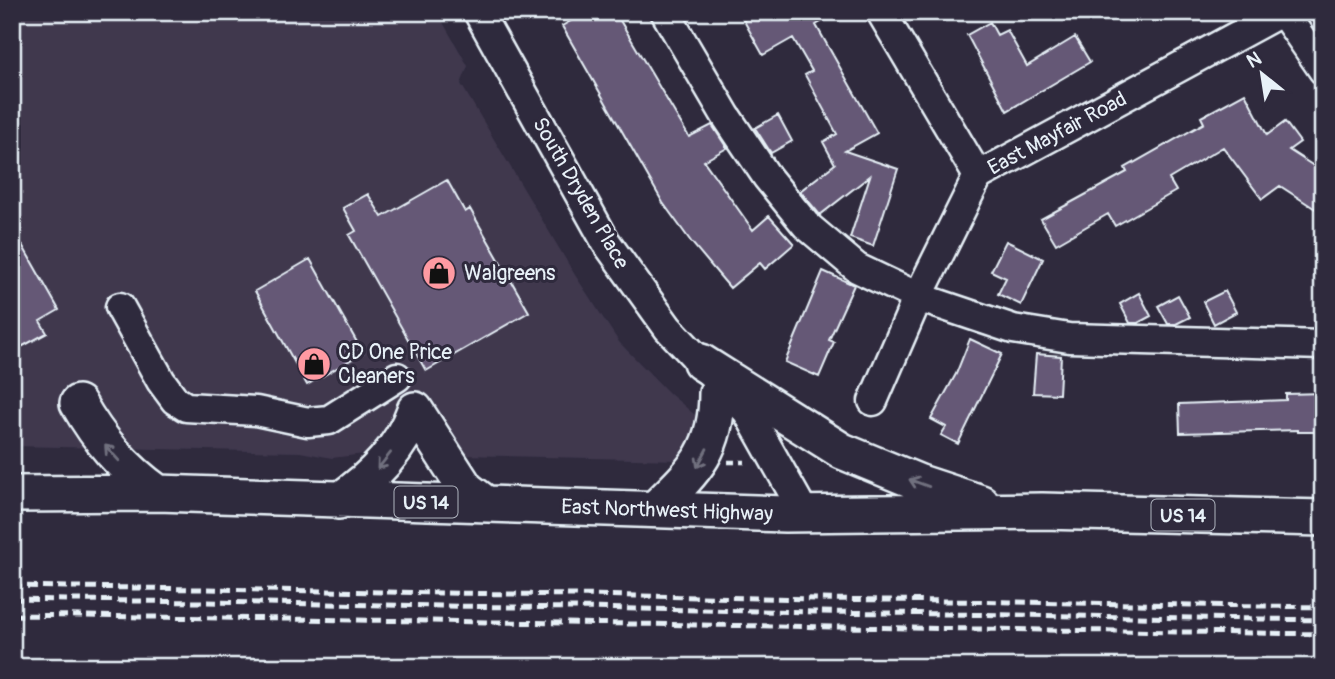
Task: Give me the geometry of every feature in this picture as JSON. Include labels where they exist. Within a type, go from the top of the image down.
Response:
[{"type":"main road","points":[[701,362],[842,451],[920,483],[1007,512]]},
{"type":"main road","points":[[656,508],[698,467],[717,421],[717,393]]},
{"type":"main road","points":[[78,404],[95,434],[112,454],[158,493]]},
{"type":"main road","points":[[339,500],[369,479],[386,461],[409,428],[415,410],[466,489],[486,504]]},
{"type":"main road","name":"East Northwest Highway","points":[[12,494],[158,493],[795,514],[1007,512],[1323,519]]},
{"type":"street","name":"South Dryden Place","points":[[478,12],[606,242],[662,321],[747,411],[795,514]]},
{"type":"street","points":[[665,12],[726,116],[767,177],[806,225],[857,268],[918,297],[1013,329],[1069,338],[1323,345]]},
{"type":"street","points":[[881,12],[978,176]]},
{"type":"street","points":[[1282,12],[1323,70]]},
{"type":"street","name":"East Mayfair Road","points":[[873,401],[918,297],[978,176],[1282,12]]},
{"type":"street","points":[[120,307],[161,381],[175,400],[186,407],[256,411],[308,422],[329,420],[397,377]]},
{"type":"street","name":"South Dryden Place","points":[[701,362],[717,393],[795,514]]},
{"type":"shaded area","points":[[12,12],[437,12],[468,66],[461,84],[575,275],[619,342],[669,393],[701,420],[680,460],[372,453],[332,458],[300,452],[12,446]]},
{"type":"building","points":[[586,12],[591,12],[595,20],[615,12],[689,137],[712,125],[727,148],[704,161],[753,230],[769,216],[794,244],[765,269],[760,263],[730,288],[663,203],[562,26]]},
{"type":"building","points":[[739,12],[838,12],[816,25],[877,133],[845,151],[898,169],[873,246],[850,238],[870,176],[820,215],[800,191],[835,164],[823,142],[837,134],[805,75],[812,71],[793,38],[763,55]]},
{"type":"building","points":[[990,22],[997,35],[1007,30],[1027,66],[1075,37],[1090,62],[1007,111],[967,35]]},
{"type":"building","points":[[1245,93],[1267,135],[1285,122],[1300,142],[1289,150],[1323,172],[1323,214],[1280,186],[1262,199],[1223,147],[1169,179],[1176,191],[1115,226],[1108,214],[1056,244],[1041,219],[1127,172],[1125,168],[1204,123],[1201,117]]},
{"type":"building","points":[[778,115],[792,141],[771,153],[755,128]]},
{"type":"building","name":"Walgreens","points":[[447,180],[465,212],[470,209],[529,312],[426,371],[349,235],[356,231],[343,208],[368,194],[382,217]]},
{"type":"building","points":[[12,227],[59,310],[40,321],[47,333],[12,352]]},
{"type":"building","points":[[1006,241],[1043,259],[1021,305],[998,294],[1006,278],[991,271]]},
{"type":"building","points":[[310,259],[363,353],[307,385],[255,291]]},
{"type":"building","points":[[823,271],[854,285],[829,340],[834,342],[819,377],[785,362]]},
{"type":"building","points":[[1225,291],[1236,312],[1214,324],[1203,302]]},
{"type":"building","points":[[1139,293],[1151,316],[1138,323],[1130,323],[1120,304]]},
{"type":"building","points":[[1178,295],[1190,317],[1176,324],[1168,324],[1158,306]]},
{"type":"building","points":[[970,339],[1002,354],[958,444],[941,435],[946,427],[931,419],[956,374]]},
{"type":"building","points":[[1036,354],[1061,356],[1059,394],[1033,393]]},
{"type":"building","points":[[1323,393],[1323,424],[1317,424],[1317,432],[1298,430],[1180,433],[1179,404],[1286,400],[1286,394]]},
{"type":"railway","points":[[12,586],[1323,607]]},
{"type":"railway","points":[[12,599],[1323,620]]},
{"type":"railway","points":[[12,615],[1323,634]]},
{"type":"place","name":"Walgreens","points":[[439,273]]},
{"type":"place","name":"CD One Price Cleaners","points":[[314,364]]}]
